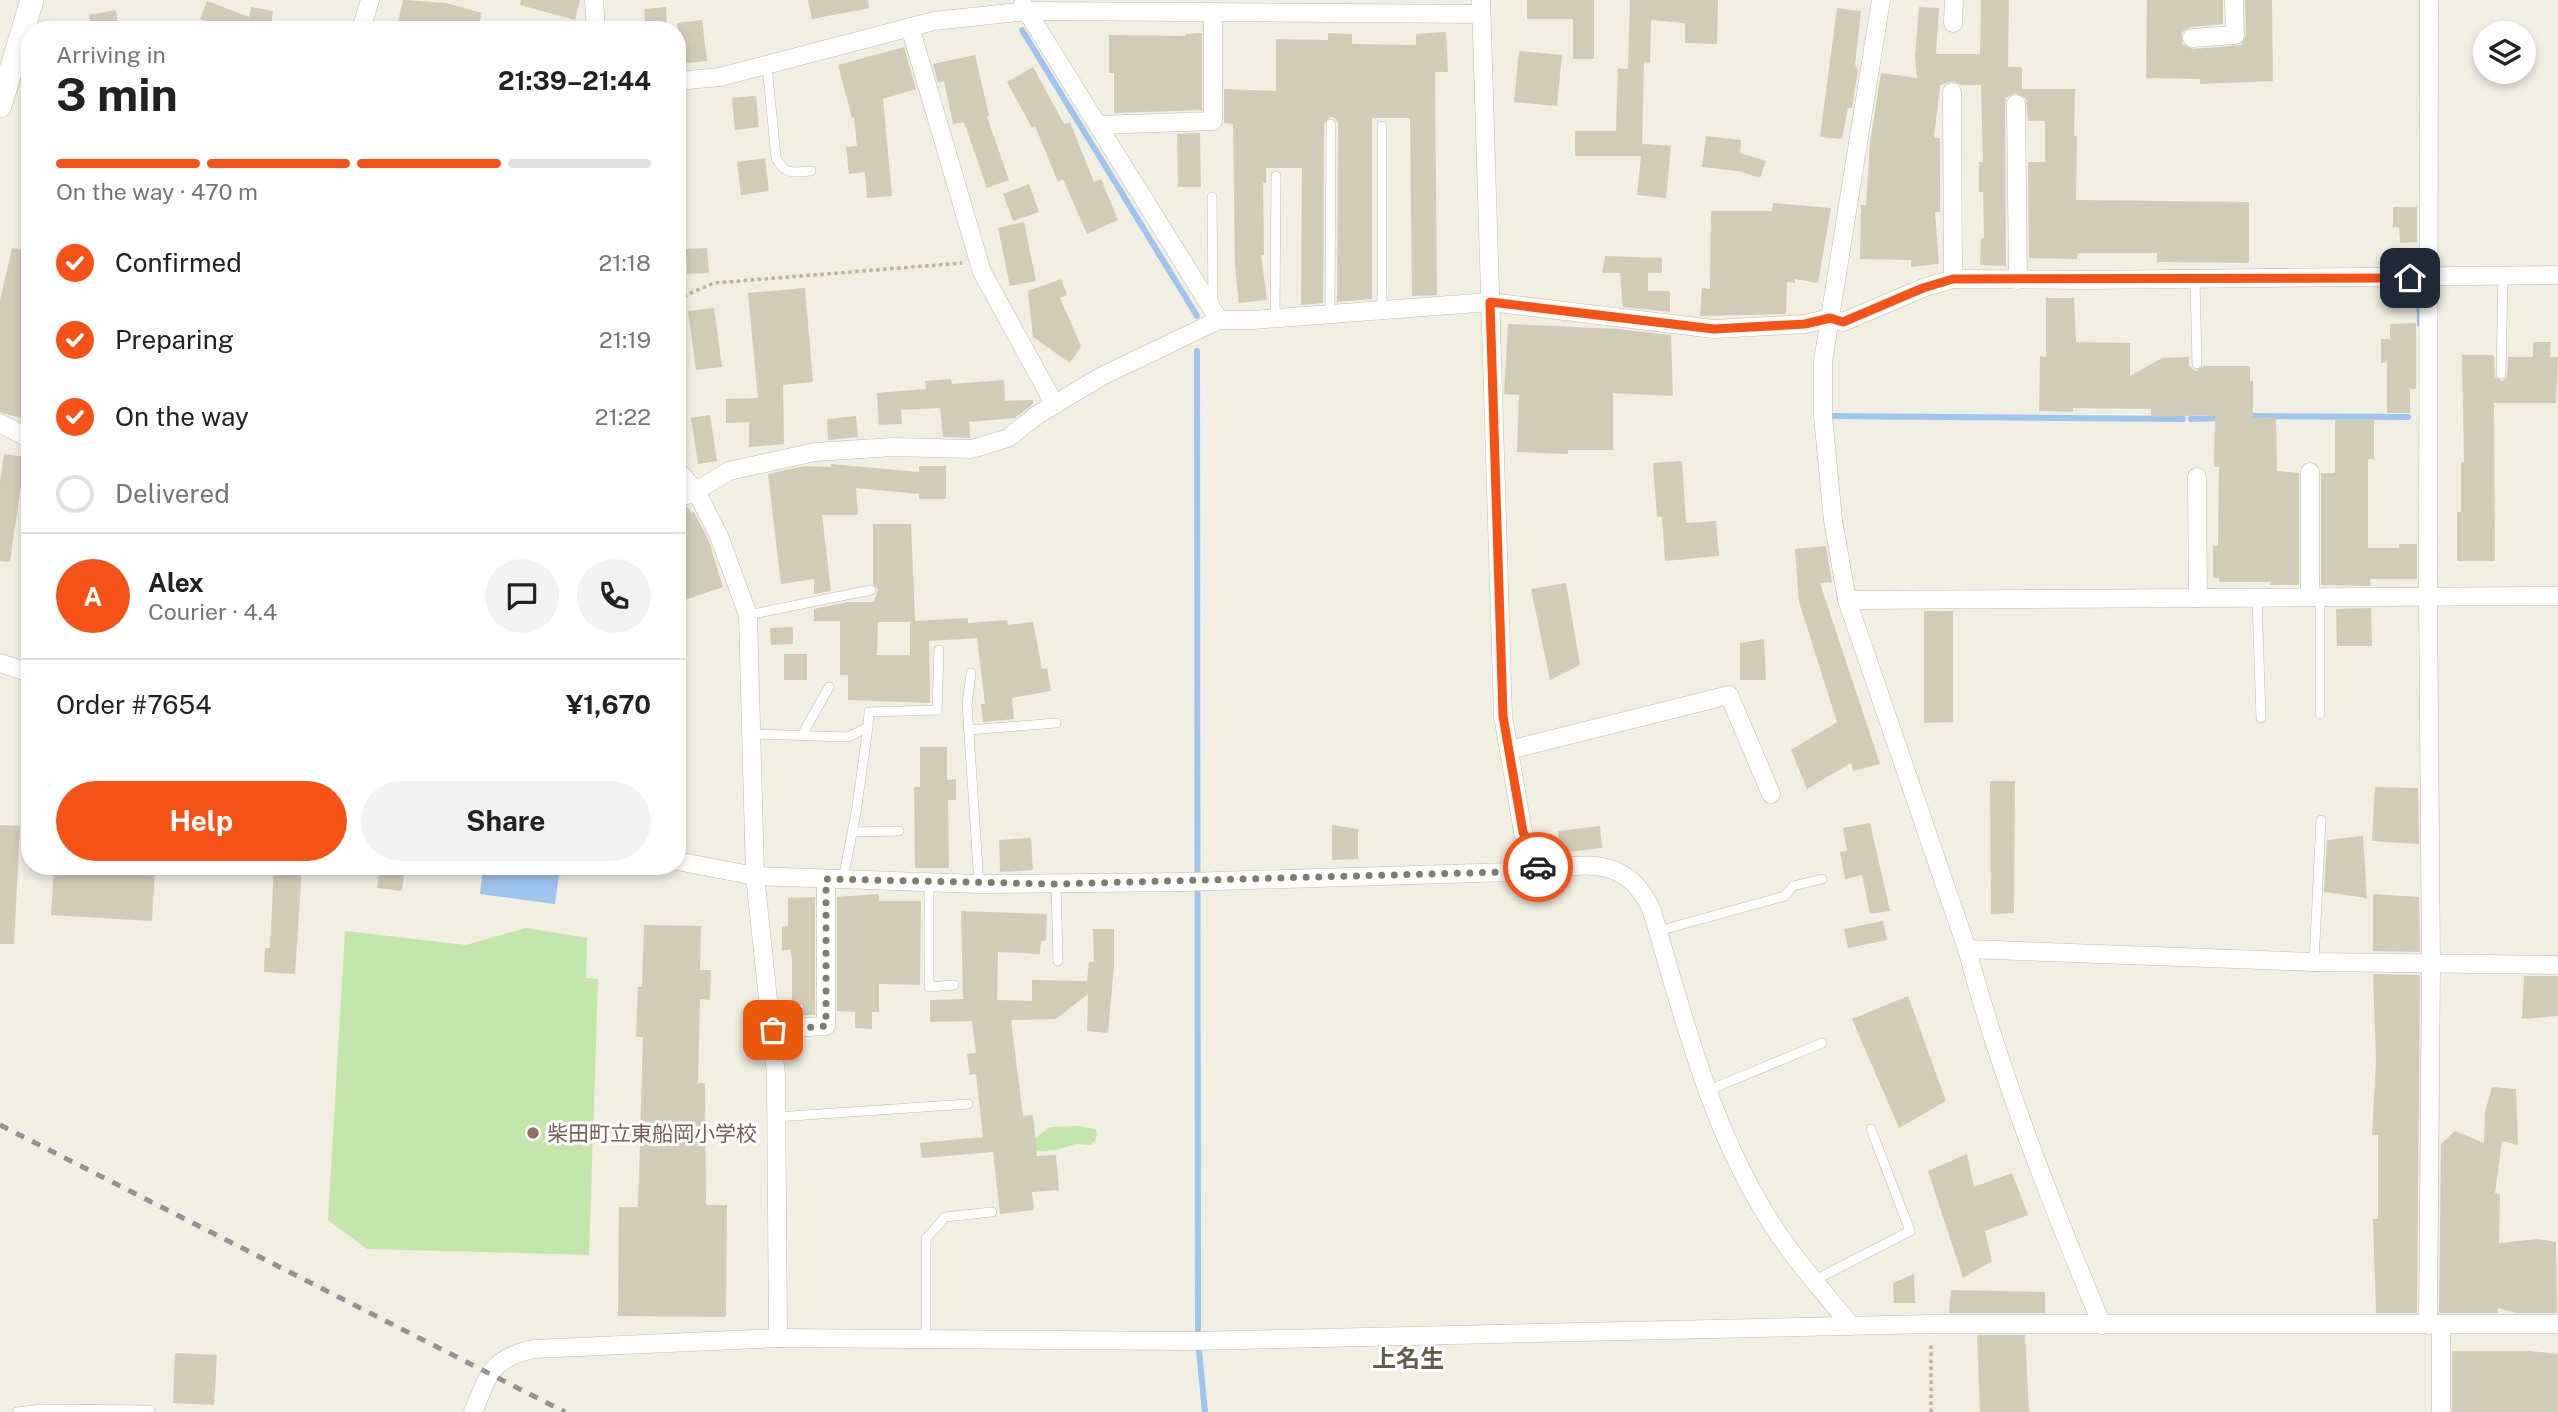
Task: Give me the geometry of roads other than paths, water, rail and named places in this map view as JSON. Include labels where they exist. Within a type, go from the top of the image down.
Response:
[{"type":"street","points":[[28,21],[32,0]]},
{"type":"street","points":[[364,21],[370,0]]},
{"type":"street","points":[[594,0],[595,21]]},
{"type":"street","points":[[1881,0],[1823,361],[1823,416],[1833,520],[1847,600],[1967,949],[1981,1004],[2051,1200],[2102,1325]]},
{"type":"street","points":[[1954,0],[1954,23]]},
{"type":"street","points":[[2192,38],[2235,35],[2234,0]]},
{"type":"street","points":[[2429,0],[2428,596],[2431,964],[2435,1325],[2441,1412]]},
{"type":"street","points":[[1024,6],[1216,315]]},
{"type":"street","points":[[686,81],[767,65],[934,21],[1024,6],[1213,12],[1481,7],[1503,716],[1523,832],[1540,871]]},
{"type":"street","points":[[1098,125],[1213,121],[1213,12]]},
{"type":"street","points":[[910,27],[979,262],[1055,405]]},
{"type":"street","points":[[0,106],[21,52]]},
{"type":"street","points":[[1952,92],[1953,279]]},
{"type":"street","points":[[2016,104],[2018,280]]},
{"type":"street","points":[[686,495],[729,471],[815,452],[893,447],[972,449],[1008,438],[1102,376],[1216,315],[1275,318],[1490,302],[1714,329],[1805,324],[1830,318],[1843,322],[1923,288],[1953,279],[2558,275]]},
{"type":"street","points":[[0,423],[21,434]]},
{"type":"street","points":[[2310,472],[2315,597]]},
{"type":"street","points":[[2196,477],[2198,598]]},
{"type":"street","points":[[686,480],[696,491],[719,536],[748,615],[755,876],[773,1030],[778,1338]]},
{"type":"street","points":[[1847,600],[2558,596]]},
{"type":"street","points":[[0,663],[21,670]]},
{"type":"street","points":[[1509,750],[1729,695],[1771,794]]},
{"type":"street","points":[[686,862],[755,876],[979,884],[1540,871],[1579,863],[1621,872],[1633,880],[1645,895],[1720,1126],[1748,1182],[1776,1230],[1851,1326]]},
{"type":"street","points":[[773,1030],[826,1026],[835,879]]},
{"type":"street","points":[[1967,949],[2314,962],[2558,965]]},
{"type":"street","points":[[473,1412],[489,1373],[509,1354],[534,1349],[778,1338],[1191,1340],[1931,1324],[2558,1324]]},
{"type":"lane","points":[[767,65],[776,158],[782,169],[790,173],[811,171]]},
{"type":"lane","points":[[1331,124],[1331,314]]},
{"type":"lane","points":[[1382,126],[1382,310]]},
{"type":"lane","points":[[1275,318],[1276,176]]},
{"type":"lane","points":[[1213,197],[1216,315]]},
{"type":"lane","points":[[2501,374],[2503,275]]},
{"type":"lane","points":[[2195,279],[2196,364]]},
{"type":"lane","points":[[748,615],[871,590]]},
{"type":"lane","points":[[2315,597],[2320,714]]},
{"type":"lane","points":[[2257,598],[2261,718]]},
{"type":"lane","points":[[835,879],[853,832],[869,712],[937,710],[939,650]]},
{"type":"lane","points":[[971,673],[967,704],[979,884]]},
{"type":"lane","points":[[802,735],[829,687]]},
{"type":"lane","points":[[968,730],[1056,723]]},
{"type":"lane","points":[[752,734],[848,737],[868,727]]},
{"type":"lane","points":[[2314,962],[2321,820]]},
{"type":"lane","points":[[853,832],[899,831]]},
{"type":"lane","points":[[1658,931],[1785,895],[1793,886],[1822,879]]},
{"type":"lane","points":[[929,881],[929,987],[954,985]]},
{"type":"lane","points":[[1056,884],[1058,961]]},
{"type":"lane","points":[[1709,1090],[1822,1043]]},
{"type":"lane","points":[[776,1118],[968,1104]]},
{"type":"lane","points":[[1815,1280],[1910,1231],[1871,1129]]},
{"type":"lane","points":[[926,1339],[926,1240],[945,1217],[992,1212]]},
{"type":"lane","points":[[17,1412],[41,1409],[150,1410]]},
{"type":"water","points":[[482,875],[559,875],[555,904],[480,894]]},
{"type":"waterway","points":[[1022,30],[1197,316]]},
{"type":"waterway","points":[[2419,288],[2420,324]]},
{"type":"waterway","points":[[1197,351],[1198,1340],[1205,1412]]},
{"type":"waterway","points":[[1831,416],[2183,419]]},
{"type":"waterway","points":[[2245,416],[2408,417]]},
{"type":"waterway","points":[[2191,419],[2221,418]]},
{"type":"railway","points":[[0,1125],[565,1412]]},
{"type":"place","name":"柴田町立東船岡小学校","points":[[533,1133]]},
{"type":"district","name":"上名生","points":[[1408,1358]]}]
